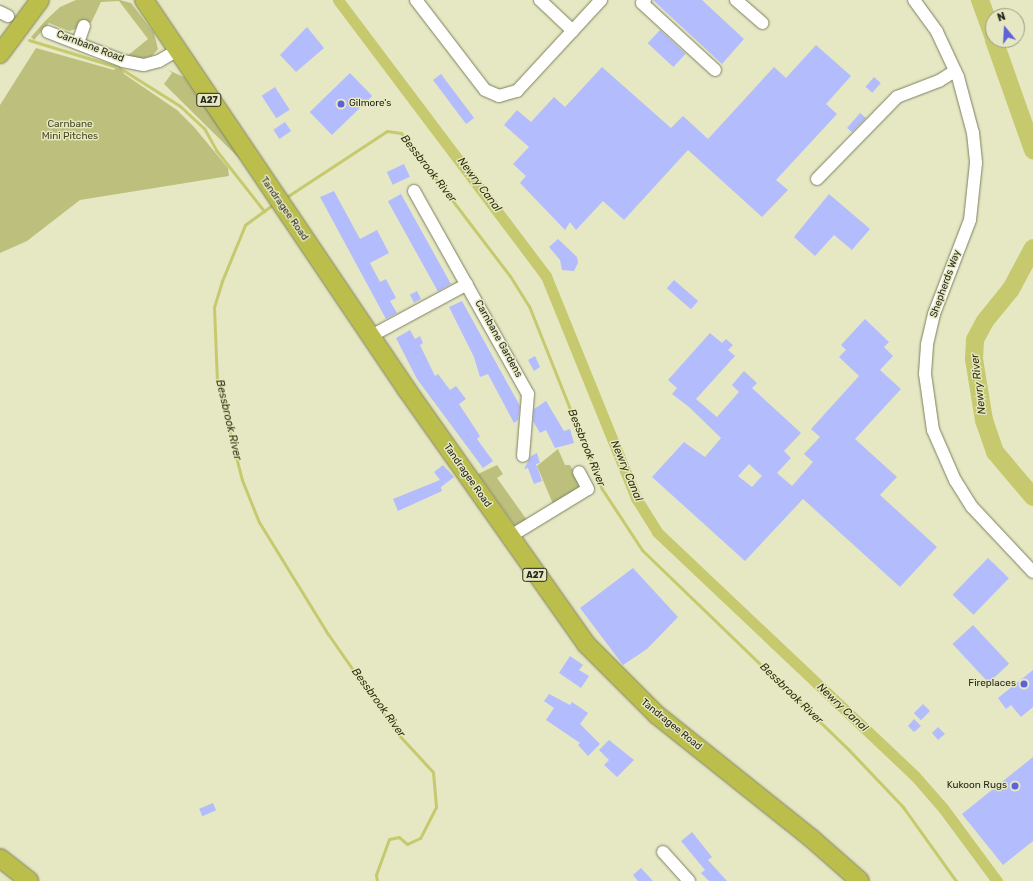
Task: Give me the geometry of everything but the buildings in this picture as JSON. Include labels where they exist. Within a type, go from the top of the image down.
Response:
[{"type":"highway","points":[[0,54],[36,8],[50,0]]},
{"type":"highway","name":"Tandragee Road","points":[[142,2],[509,537],[586,644],[629,690],[811,838],[860,881]]},
{"type":"highway","points":[[0,858],[29,881]]},
{"type":"street","points":[[416,0],[481,85],[499,96],[517,91],[601,0]]},
{"type":"street","points":[[540,0],[573,31]]},
{"type":"street","points":[[645,0],[642,3],[715,70]]},
{"type":"street","points":[[736,0],[762,23]]},
{"type":"street","name":"Shepherds Way","points":[[914,0],[937,32],[955,71],[973,133],[975,192],[970,220],[934,314],[927,345],[928,402],[933,430],[955,480],[993,532],[1033,572]]},
{"type":"street","points":[[78,43],[84,26]]},
{"type":"street","name":"Carnbane Road","points":[[48,32],[123,61],[144,65],[159,62],[176,51]]},
{"type":"street","points":[[817,179],[897,97],[939,81],[955,71]]},
{"type":"street","name":"Carnbane Gardens","points":[[414,192],[528,394],[523,456]]},
{"type":"street","points":[[371,336],[467,284]]},
{"type":"street","points":[[509,537],[588,489],[579,472]]},
{"type":"street","points":[[663,852],[689,881]]},
{"type":"green space","points":[[76,0],[120,0],[131,3],[154,33],[158,49],[152,56],[141,59],[126,57],[148,39],[119,1],[101,2],[91,23],[81,20],[76,29],[69,31],[49,23],[34,40],[31,37],[60,7]]},
{"type":"green space","name":"Carnbane Mini Pitches","points":[[36,48],[114,70],[118,65],[122,67],[124,74],[177,110],[194,127],[228,168],[229,176],[80,200],[27,241],[0,253],[0,105]]},
{"type":"green space","points":[[168,70],[184,77],[246,165],[164,84],[172,73]]},
{"type":"green space","points":[[558,449],[565,465],[570,465],[581,485],[578,491],[553,504],[537,466]]},
{"type":"green space","points":[[497,465],[503,474],[497,478],[527,520],[516,527],[478,474]]},
{"type":"waterway","name":"Newry Canal","points":[[338,0],[546,276],[636,498],[657,532],[915,776],[943,808],[997,881]]},
{"type":"waterway","name":"Newry River","points":[[980,0],[985,14]]},
{"type":"waterway","points":[[29,40],[117,67]]},
{"type":"waterway","name":"Newry River","points":[[997,48],[1033,150]]},
{"type":"waterway","points":[[123,70],[180,106],[204,128],[216,150],[264,211]]},
{"type":"waterway","name":"Bessbrook River","points":[[285,198],[387,131],[401,133],[510,276],[529,306],[602,489],[642,550],[849,750],[903,807],[956,881]]},
{"type":"waterway","name":"Bessbrook River","points":[[275,203],[245,225],[222,281],[214,307],[217,382],[242,480],[259,522],[328,634],[397,733],[433,772],[436,807],[420,838],[407,844],[399,837],[389,839],[376,875],[377,881]]},
{"type":"waterway","name":"Newry River","points":[[1033,248],[1011,289],[985,321],[975,340],[974,359],[984,420],[995,452],[1033,497]]},
{"type":"place","name":"Gilmore's","points":[[341,104]]},
{"type":"place","name":"Fireplaces","points":[[1024,684]]},
{"type":"place","name":"Kukoon Rugs","points":[[1015,786]]}]
